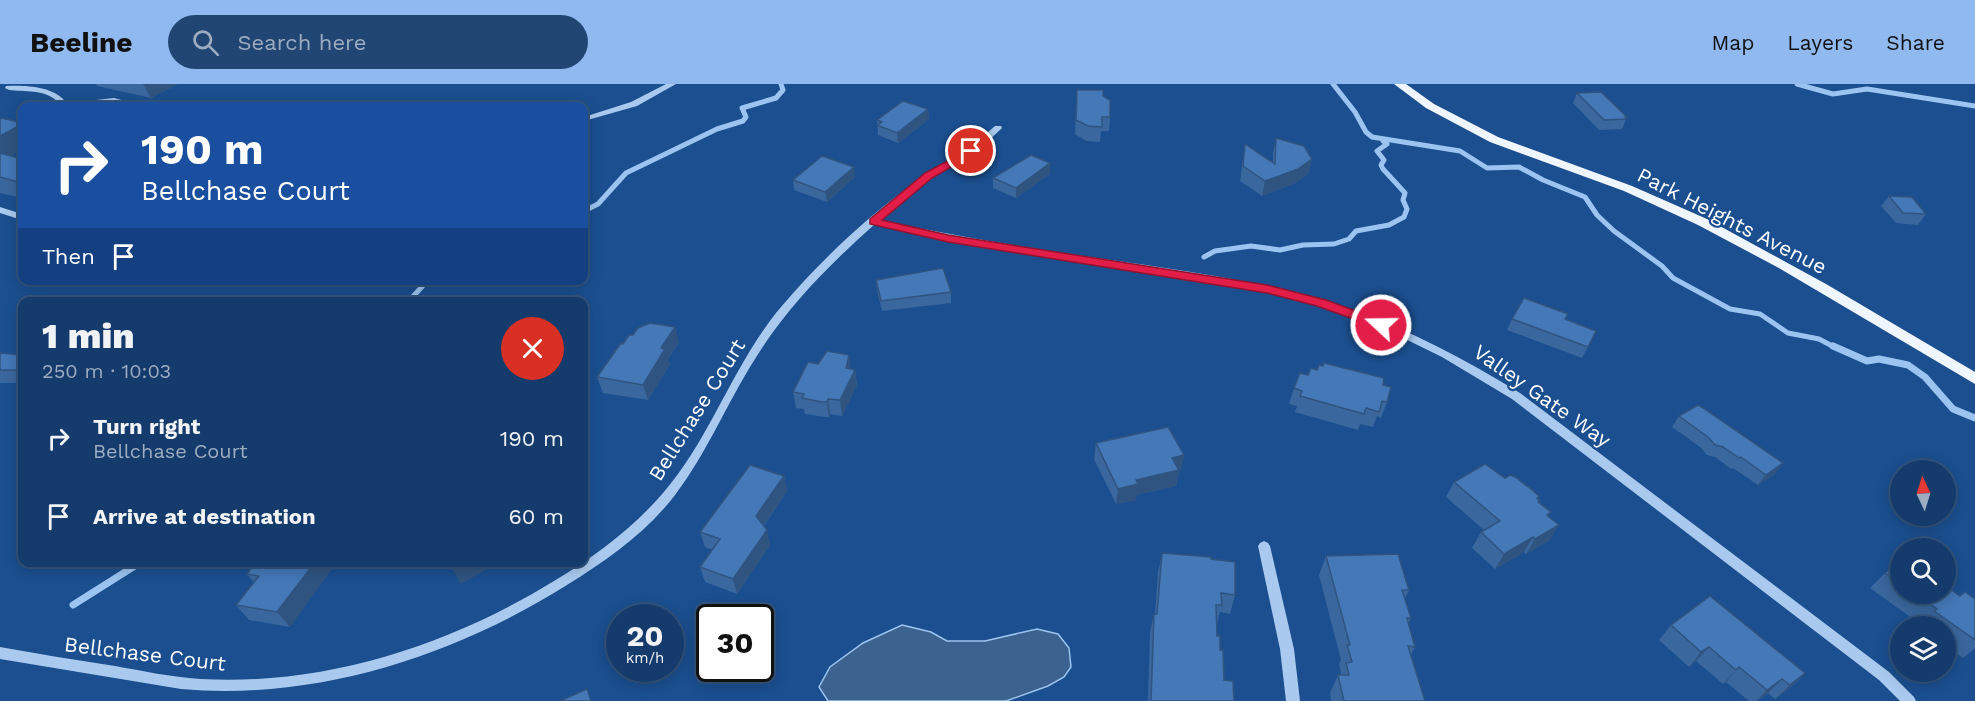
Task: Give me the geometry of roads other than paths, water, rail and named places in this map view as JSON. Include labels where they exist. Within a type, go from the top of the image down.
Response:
[{"type":"main road","name":"Park Heights Avenue","points":[[1399,84],[1422,102],[1489,139],[1621,186],[1689,216],[1808,281],[1975,379]]},
{"type":"street","points":[[588,118],[634,104],[672,84]]},
{"type":"street","points":[[0,93],[10,86],[47,92],[58,96],[60,102]]},
{"type":"street","points":[[101,102],[110,100],[123,102]]},
{"type":"street","name":"Bellchase Court","points":[[588,566],[650,517],[692,463],[755,352],[781,315],[817,275],[874,221],[928,176],[986,141],[998,128]]},
{"type":"street","points":[[0,210],[18,216]]},
{"type":"street","name":"Valley Gate Way","points":[[874,221],[948,238],[1267,289],[1321,303],[1399,332],[1471,368],[1516,396],[1884,676],[1910,701]]},
{"type":"street","points":[[1264,546],[1287,649],[1293,701]]},
{"type":"street","name":"Bellchase Court","points":[[0,653],[198,685],[275,683],[350,672],[403,658],[453,640],[501,619],[546,594],[586,567]]},
{"type":"water","points":[[902,625],[931,632],[947,641],[985,641],[1037,629],[1058,634],[1069,648],[1071,667],[1064,677],[1048,686],[1006,701],[828,701],[819,687],[830,667],[863,643]]},
{"type":"waterway","points":[[588,209],[598,204],[626,173],[717,129],[743,121],[746,117],[742,108],[776,98],[783,90],[781,84]]},
{"type":"waterway","points":[[1333,84],[1355,112],[1366,132],[1372,137],[1460,151],[1487,168],[1519,167],[1543,180],[1585,197],[1597,215],[1614,231],[1662,266],[1673,278],[1730,309],[1760,314],[1788,333],[1819,339],[1836,348]]},
{"type":"waterway","points":[[1797,84],[1833,94],[1867,89],[1975,106]]},
{"type":"waterway","points":[[1204,257],[1215,251],[1251,246],[1280,250],[1303,245],[1334,244],[1349,239],[1356,231],[1389,225],[1404,217],[1407,209],[1403,200],[1405,193],[1383,169],[1381,165],[1384,160],[1377,151],[1387,144],[1383,141]]},
{"type":"waterway","points":[[413,297],[423,285]]},
{"type":"waterway","points":[[1833,346],[1867,361],[1879,359],[1908,365],[1925,377],[1953,409],[1975,418]]},
{"type":"waterway","points":[[73,605],[133,567]]}]
